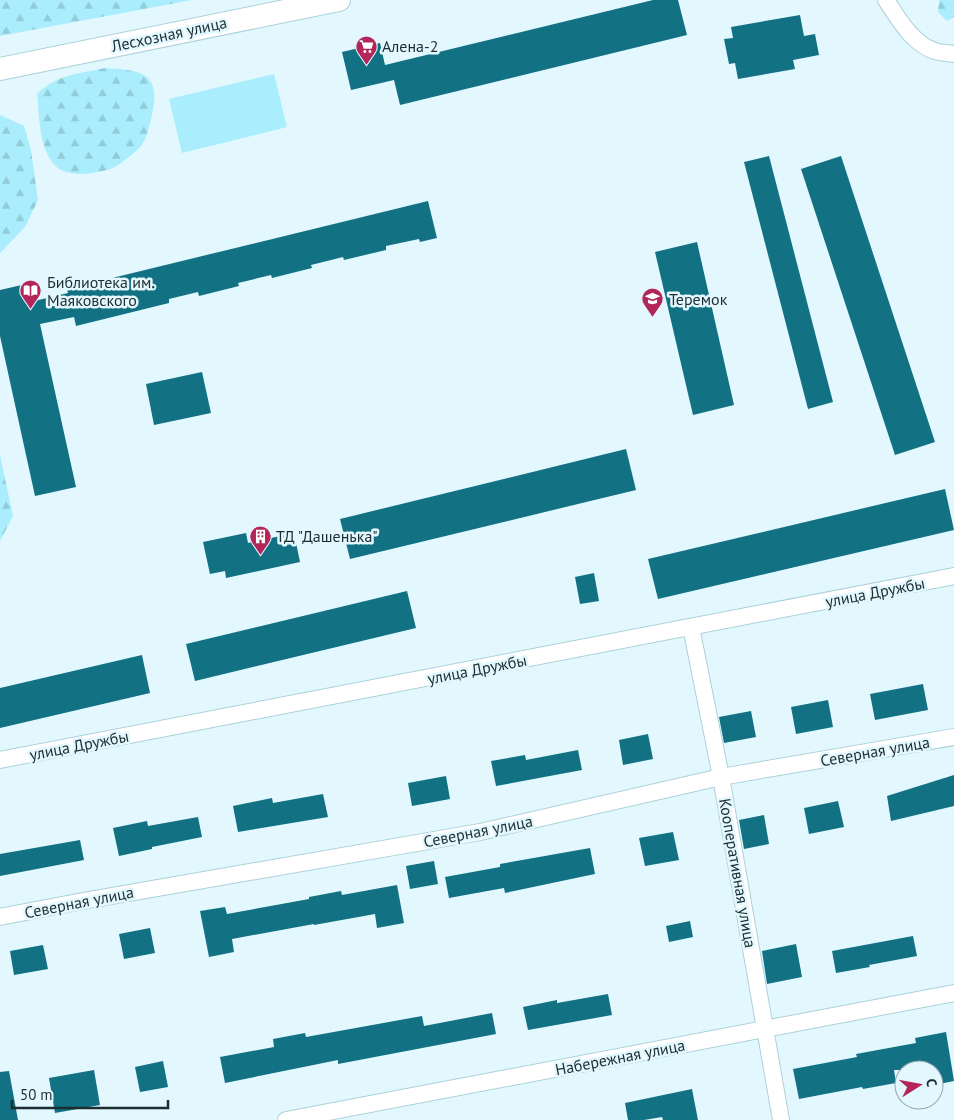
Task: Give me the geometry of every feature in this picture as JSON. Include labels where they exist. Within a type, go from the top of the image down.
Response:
[{"type":"street","name":"Лесхозная улица","points":[[0,69],[339,0]]},
{"type":"street","points":[[886,0],[899,21],[916,40],[937,52],[954,54]]},
{"type":"street","name":"улица Дружбы","points":[[0,760],[954,576]]},
{"type":"street","name":"Кооперативная улица","points":[[691,627],[721,777],[781,1120]]},
{"type":"street","name":"Северная улица","points":[[0,917],[92,899],[480,832],[721,777],[954,737]]},
{"type":"street","name":"Набережная улица","points":[[286,1120],[954,994]]},
{"type":"green space","points":[[0,0],[192,0],[0,36]]},
{"type":"green space","points":[[939,0],[954,0],[954,17],[947,21],[938,12]]},
{"type":"green space","points":[[105,68],[138,72],[151,82],[154,90],[154,101],[147,136],[138,149],[113,168],[88,174],[64,171],[53,163],[45,147],[40,130],[37,94],[52,82]]},
{"type":"green space","points":[[274,74],[287,127],[182,153],[169,99]]},
{"type":"green space","points":[[0,115],[24,126],[31,150],[38,200],[25,227],[0,253]]},
{"type":"green space","points":[[0,455],[13,516],[0,541]]},
{"type":"building","points":[[653,0],[678,0],[687,35],[400,105],[394,80],[351,90],[342,52],[380,43],[385,65]]},
{"type":"building","points":[[800,15],[804,36],[815,34],[819,55],[793,60],[795,69],[738,79],[735,63],[729,64],[724,39],[733,38],[731,27]]},
{"type":"building","points":[[769,156],[833,402],[808,409],[744,162]]},
{"type":"building","points":[[841,156],[935,442],[895,455],[801,169]]},
{"type":"building","points":[[428,201],[437,238],[420,242],[419,239],[386,246],[386,250],[344,260],[343,257],[311,265],[312,268],[272,278],[271,275],[238,283],[239,286],[199,296],[198,292],[169,299],[169,303],[76,326],[74,317],[40,324],[76,487],[35,496],[0,336],[0,290],[26,284],[30,302],[68,293],[67,289]]},
{"type":"building","points":[[697,242],[734,405],[693,415],[655,252]]},
{"type":"building","points":[[202,372],[211,413],[154,425],[146,384]]},
{"type":"building","points":[[626,449],[636,490],[350,559],[340,519]]},
{"type":"building","points":[[945,489],[954,530],[658,599],[648,559]]},
{"type":"building","name":"ТД \"Дашенька\"","points":[[246,533],[248,543],[294,533],[300,562],[226,578],[225,571],[210,574],[203,542]]},
{"type":"building","points":[[594,573],[599,601],[580,604],[575,577]]},
{"type":"building","points":[[407,591],[416,628],[195,681],[186,644]]},
{"type":"building","points":[[142,655],[150,693],[0,728],[0,688]]},
{"type":"building","points":[[923,684],[928,710],[875,720],[870,694]]},
{"type":"building","points":[[828,700],[833,727],[796,734],[791,707]]},
{"type":"building","points":[[751,711],[756,737],[724,743],[719,717]]},
{"type":"building","points":[[648,734],[653,759],[623,765],[619,740]]},
{"type":"building","points":[[578,750],[582,770],[496,786],[491,761],[525,755],[526,760]]},
{"type":"building","points":[[954,775],[954,806],[891,821],[887,796]]},
{"type":"building","points":[[446,776],[450,799],[412,806],[408,783]]},
{"type":"building","points":[[323,794],[328,817],[238,832],[233,806],[272,798],[273,803]]},
{"type":"building","points":[[838,801],[844,827],[809,834],[804,808]]},
{"type":"building","points":[[764,815],[769,844],[744,849],[739,820]]},
{"type":"building","points":[[198,817],[202,837],[119,856],[113,828],[147,821],[148,826]]},
{"type":"building","points":[[673,832],[679,860],[645,866],[639,838]]},
{"type":"building","points":[[80,840],[84,860],[0,876],[0,854]]},
{"type":"building","points":[[590,848],[595,874],[505,893],[504,888],[449,898],[445,877],[500,867],[500,864]]},
{"type":"building","points":[[434,861],[438,884],[410,889],[406,866]]},
{"type":"building","points":[[397,885],[404,923],[377,928],[375,914],[314,924],[232,939],[234,952],[209,957],[200,911],[225,907],[227,914],[309,899],[309,897],[341,891],[342,895]]},
{"type":"building","points":[[690,921],[693,937],[669,942],[666,926]]},
{"type":"building","points":[[150,928],[155,953],[124,959],[119,934]]},
{"type":"building","points":[[913,936],[917,956],[836,973],[832,951]]},
{"type":"building","points":[[796,944],[802,977],[767,984],[762,951]]},
{"type":"building","points":[[43,945],[48,969],[14,975],[10,951]]},
{"type":"building","points":[[608,994],[612,1015],[528,1030],[523,1007],[557,1000],[557,1003]]},
{"type":"building","points":[[492,1013],[496,1034],[338,1064],[338,1060],[225,1083],[220,1057],[274,1047],[273,1039],[305,1033],[306,1037],[422,1016],[424,1026]]},
{"type":"building","points":[[946,1032],[954,1081],[944,1083],[944,1060],[894,1060],[894,1083],[863,1089],[862,1087],[799,1099],[793,1069],[857,1057],[856,1054],[916,1043],[915,1038]]},
{"type":"building","points":[[163,1061],[168,1087],[140,1092],[135,1067]]},
{"type":"building","points":[[94,1070],[100,1105],[55,1113],[49,1078]]},
{"type":"building","points":[[9,1071],[18,1120],[0,1120],[0,1072]]},
{"type":"building","points":[[692,1089],[698,1120],[663,1120],[662,1117],[628,1120],[625,1103]]},
{"type":"place","name":"Алена-2","points":[[366,65]]},
{"type":"place","name":"Библиотека им. Маяковского","points":[[31,310]]},
{"type":"place","name":"Теремок","points":[[653,318]]},
{"type":"place","name":"ТД \"Дашенька\"","points":[[260,555]]}]
